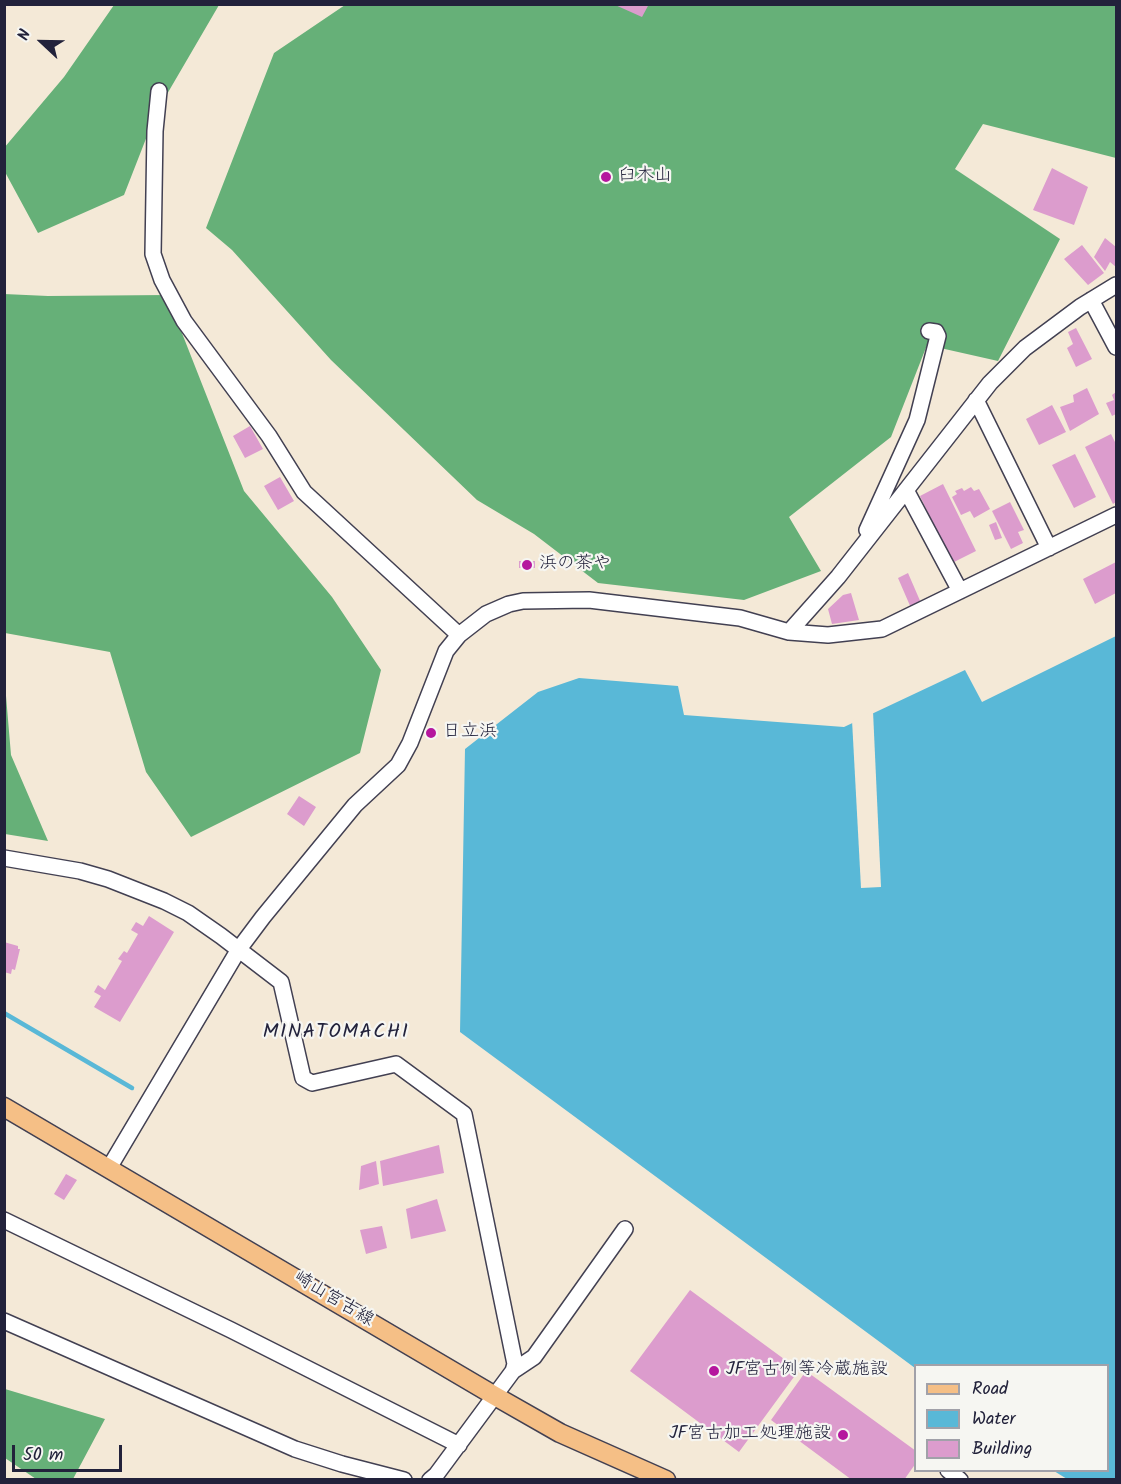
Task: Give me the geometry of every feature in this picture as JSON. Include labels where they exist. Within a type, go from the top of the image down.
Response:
[{"type":"main road","name":"崎山宮古線","points":[[5,1107],[495,1396],[561,1433],[666,1479]]},
{"type":"street","points":[[159,91],[155,130],[153,254],[162,280],[184,321],[269,436],[304,492],[459,635]]},
{"type":"street","points":[[789,632],[838,577],[976,400],[1025,348],[1091,300],[1116,285]]},
{"type":"street","points":[[1091,300],[1116,347]]},
{"type":"street","points":[[857,552],[917,420],[938,336],[936,332],[929,331]]},
{"type":"street","points":[[976,400],[1049,548]]},
{"type":"street","points":[[906,490],[960,591]]},
{"type":"street","points":[[109,1168],[239,949],[262,917],[355,805],[398,765],[410,743],[446,651],[459,635],[486,614],[509,604],[523,601],[589,600],[740,618],[789,632],[828,635],[882,628],[1116,515]]},
{"type":"street","points":[[4,858],[80,871],[153,896],[188,913],[239,949],[281,982],[303,1078],[312,1083],[396,1064],[464,1114],[515,1364],[513,1371],[459,1445],[436,1475],[430,1479]]},
{"type":"street","points":[[4,1220],[231,1330],[459,1445]]},
{"type":"street","points":[[513,1371],[534,1357],[625,1228]]},
{"type":"street","points":[[4,1321],[248,1430],[313,1456],[404,1479]]},
{"type":"green space","points":[[114,5],[219,5],[156,113],[124,195],[38,233],[5,172],[4,148],[64,77]]},
{"type":"green space","points":[[345,5],[1116,5],[1116,158],[983,124],[955,169],[1060,239],[998,361],[927,345],[891,437],[789,517],[821,571],[744,600],[598,583],[534,534],[477,500],[331,360],[232,250],[206,228],[274,53]]},
{"type":"green space","points":[[4,294],[167,295],[244,491],[332,597],[381,670],[360,753],[191,837],[146,772],[110,652],[5,633]]},
{"type":"green space","points":[[5,684],[11,755],[48,841],[5,834]]},
{"type":"green space","points":[[5,1389],[105,1419],[73,1479],[36,1479],[5,1458]]},
{"type":"water","points":[[1116,636],[1116,1479],[1067,1479],[1056,1472],[1109,1472],[1109,1364],[914,1364],[914,1367],[460,1032],[465,749],[538,692],[579,678],[678,686],[684,715],[844,727],[965,670],[982,702]]},
{"type":"pier","points":[[873,711],[881,887],[861,888],[852,720]]},
{"type":"building","points":[[613,4],[649,4],[642,17]]},
{"type":"building","points":[[1052,168],[1088,187],[1074,225],[1033,210]]},
{"type":"building","points":[[1105,238],[1116,247],[1116,267],[1110,262],[1105,271],[1094,257]]},
{"type":"building","points":[[1082,245],[1104,273],[1088,285],[1064,259]]},
{"type":"building","points":[[1076,328],[1092,359],[1076,367],[1067,348],[1073,344],[1068,332]]},
{"type":"building","points":[[1087,388],[1099,414],[1070,431],[1060,407],[1074,402],[1073,395]]},
{"type":"building","points":[[1116,392],[1116,414],[1112,416],[1106,403],[1114,400],[1112,395]]},
{"type":"building","points":[[1052,405],[1066,432],[1039,445],[1026,419]]},
{"type":"building","points":[[250,426],[263,449],[245,458],[233,436]]},
{"type":"building","points":[[1111,434],[1116,444],[1116,502],[1113,504],[1085,447]]},
{"type":"building","points":[[1075,454],[1096,497],[1074,508],[1052,465]]},
{"type":"building","points":[[280,477],[294,501],[278,510],[264,486]]},
{"type":"building","points":[[943,484],[976,551],[952,563],[920,496]]},
{"type":"building","points":[[971,487],[974,491],[979,489],[990,509],[974,518],[970,511],[961,515],[952,497],[957,494],[955,491],[962,488],[964,491]]},
{"type":"building","points":[[1010,502],[1024,530],[1018,532],[1023,543],[1011,549],[992,511]]},
{"type":"building","points":[[996,522],[1002,538],[995,540],[989,525]]},
{"type":"building","name":"浜の茶や","points":[[519,561],[535,561],[535,568],[519,568]]},
{"type":"building","points":[[1116,562],[1116,593],[1095,604],[1083,579]]},
{"type":"building","points":[[908,573],[921,603],[911,608],[898,578]]},
{"type":"building","points":[[851,593],[859,620],[832,624],[828,609],[843,595]]},
{"type":"building","points":[[299,796],[316,807],[304,826],[287,814]]},
{"type":"building","points":[[149,916],[174,932],[120,1022],[94,1007],[101,996],[94,992],[98,985],[105,990],[122,961],[118,959],[124,951],[127,953],[138,934],[131,930],[136,922],[143,926]]},
{"type":"building","points":[[4,942],[18,946],[20,949],[15,970],[12,969],[11,974],[4,972]]},
{"type":"building","points":[[439,1145],[444,1173],[383,1186],[380,1161]]},
{"type":"building","points":[[376,1161],[379,1184],[359,1190],[361,1166]]},
{"type":"building","points":[[66,1174],[77,1180],[64,1200],[54,1194]]},
{"type":"building","points":[[437,1199],[446,1231],[411,1239],[406,1209]]},
{"type":"building","points":[[382,1226],[387,1248],[366,1254],[360,1230]]},
{"type":"building","name":"JF宮古例等冷蔵施設","points":[[690,1290],[799,1370],[739,1452],[630,1371]]},
{"type":"building","name":"JF宮古加工処理施設","points":[[806,1371],[914,1450],[914,1466],[904,1480],[852,1480],[771,1420]]},
{"type":"waterway","points":[[4,1013],[132,1088]]},
{"type":"place","name":"臼木山","points":[[606,177]]},
{"type":"place","name":"浜の茶や","points":[[527,565]]},
{"type":"place","name":"日立浜","points":[[431,733]]},
{"type":"place","name":"JF宮古例等冷蔵施設","points":[[714,1371]]},
{"type":"place","name":"JF宮古加工処理施設","points":[[843,1435]]},
{"type":"district","name":"MINATOMACHI","points":[[336,1034]]}]
